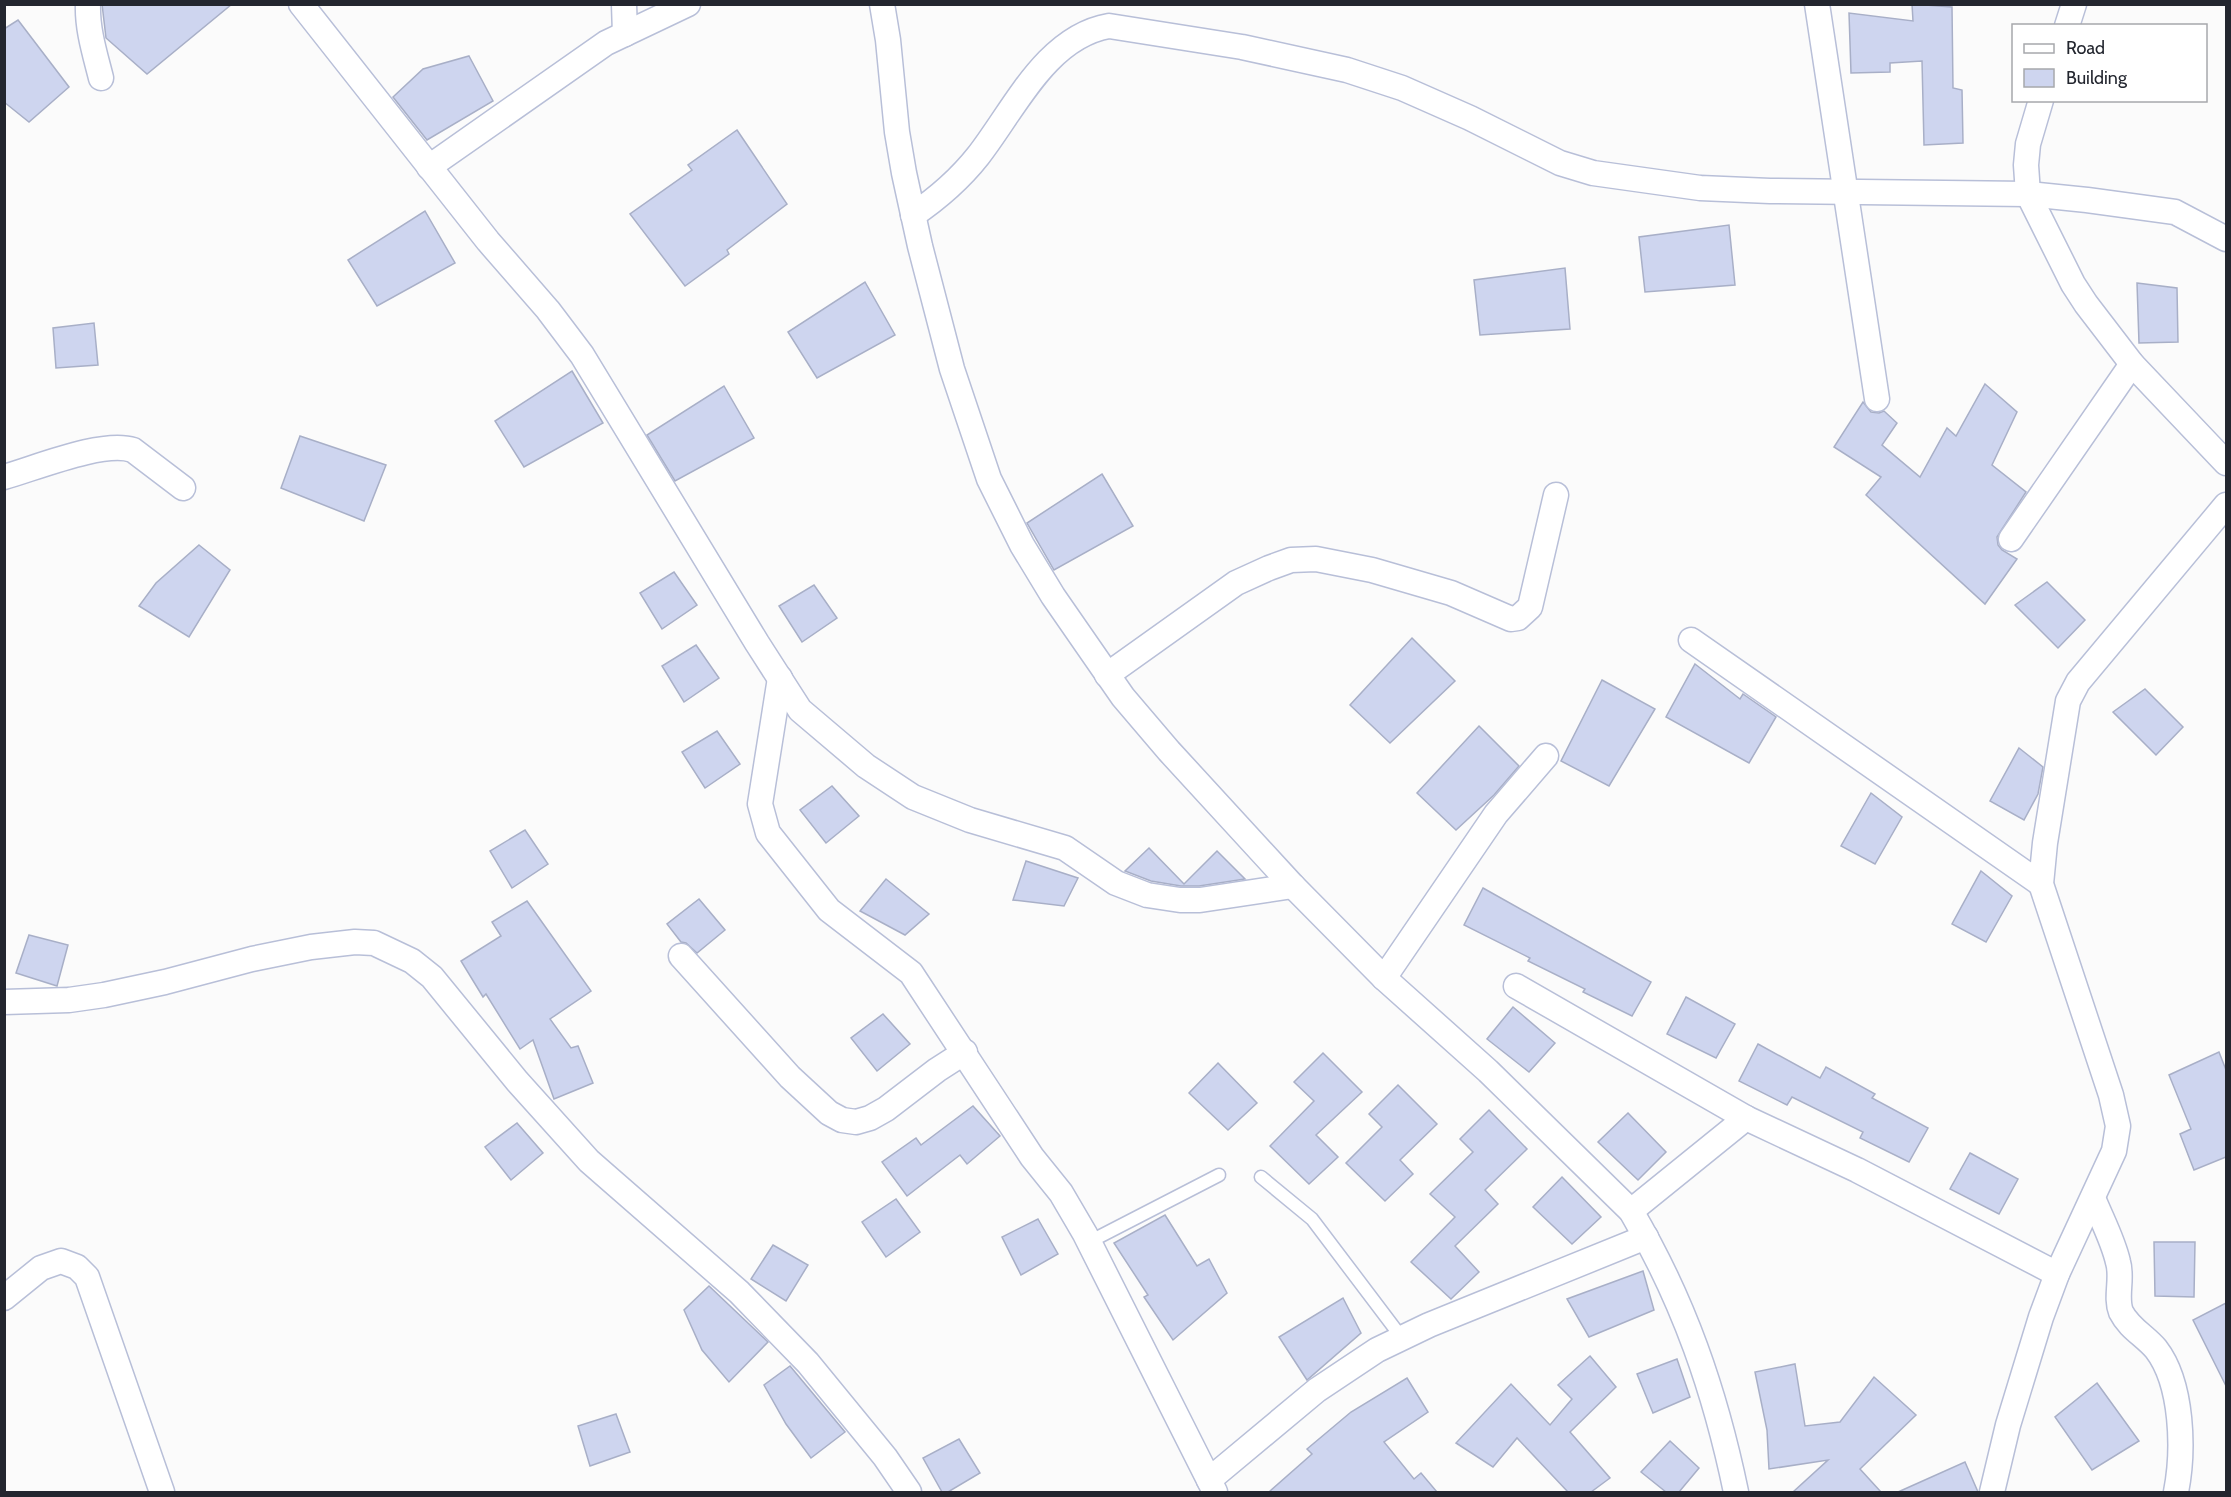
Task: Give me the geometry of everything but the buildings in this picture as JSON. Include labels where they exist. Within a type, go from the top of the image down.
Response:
[{"type":"street","points":[[88,4],[89,25],[101,78]]},
{"type":"street","points":[[301,4],[488,241],[548,310],[582,355],[800,710],[866,766],[913,797],[970,820],[1065,848],[1097,872],[1126,889],[1180,900],[1200,900],[1293,886]]},
{"type":"street","points":[[624,4],[625,34]]},
{"type":"street","points":[[429,167],[583,58],[625,34],[688,4]]},
{"type":"street","points":[[882,4],[897,132],[914,215],[952,369],[989,479],[1022,545],[1053,596],[1107,675],[1169,751],[1293,886],[1384,978],[1488,1071],[1632,1211],[1690,1329],[1717,1408],[1736,1492]]},
{"type":"street","points":[[1818,4],[1877,399]]},
{"type":"street","points":[[2068,24],[2074,4]]},
{"type":"street","points":[[914,215],[951,188],[978,156],[1025,88],[1060,49],[1093,29],[1109,26],[1242,47],[1347,70],[1410,92],[1470,118],[1560,163],[1593,173],[1700,188],[2028,194],[2175,212],[2226,239]]},
{"type":"street","points":[[2040,102],[2028,144],[2026,165],[2028,194],[2086,304],[2132,364],[2226,463]]},
{"type":"street","points":[[2011,539],[2132,364]]},
{"type":"street","points":[[4,477],[96,450],[124,447],[133,450],[183,488]]},
{"type":"street","points":[[1107,675],[1236,584],[1291,560],[1316,559],[1372,570],[1451,593],[1511,619],[1518,618],[1530,607],[1557,495]]},
{"type":"street","points":[[1992,1492],[2019,1385],[2057,1274],[2114,1151],[2118,1126],[2111,1095],[2041,884],[2045,843],[2068,701],[2078,682],[2226,505]]},
{"type":"street","points":[[1691,640],[2041,884]]},
{"type":"street","points":[[780,678],[760,804],[768,833],[829,910],[911,973],[1032,1157],[1061,1193],[1089,1242],[1212,1486],[1317,1390],[1377,1350],[1646,1237]]},
{"type":"street","points":[[1384,978],[1496,814],[1546,756]]},
{"type":"street","points":[[4,1002],[69,1000],[104,995],[252,959],[311,947],[356,942],[374,943],[412,961],[432,977],[517,1081],[590,1161],[739,1292],[787,1341],[885,1457],[909,1492]]},
{"type":"street","points":[[681,956],[790,1077],[829,1113],[842,1120],[856,1122],[870,1118],[886,1109],[964,1052]]},
{"type":"street","points":[[1516,986],[1746,1118],[1857,1170],[2057,1274]]},
{"type":"street","points":[[1632,1211],[1746,1118]]},
{"type":"street","points":[[2093,1197],[2119,1263],[2119,1305],[2122,1314],[2156,1350],[2164,1364],[2173,1390],[2179,1420],[2181,1452],[2176,1492]]},
{"type":"street","points":[[4,1298],[41,1268],[61,1261],[77,1267],[87,1276],[162,1492]]},
{"type":"lane","points":[[1089,1242],[1219,1175]]},
{"type":"lane","points":[[1261,1178],[1312,1219],[1402,1338]]}]
